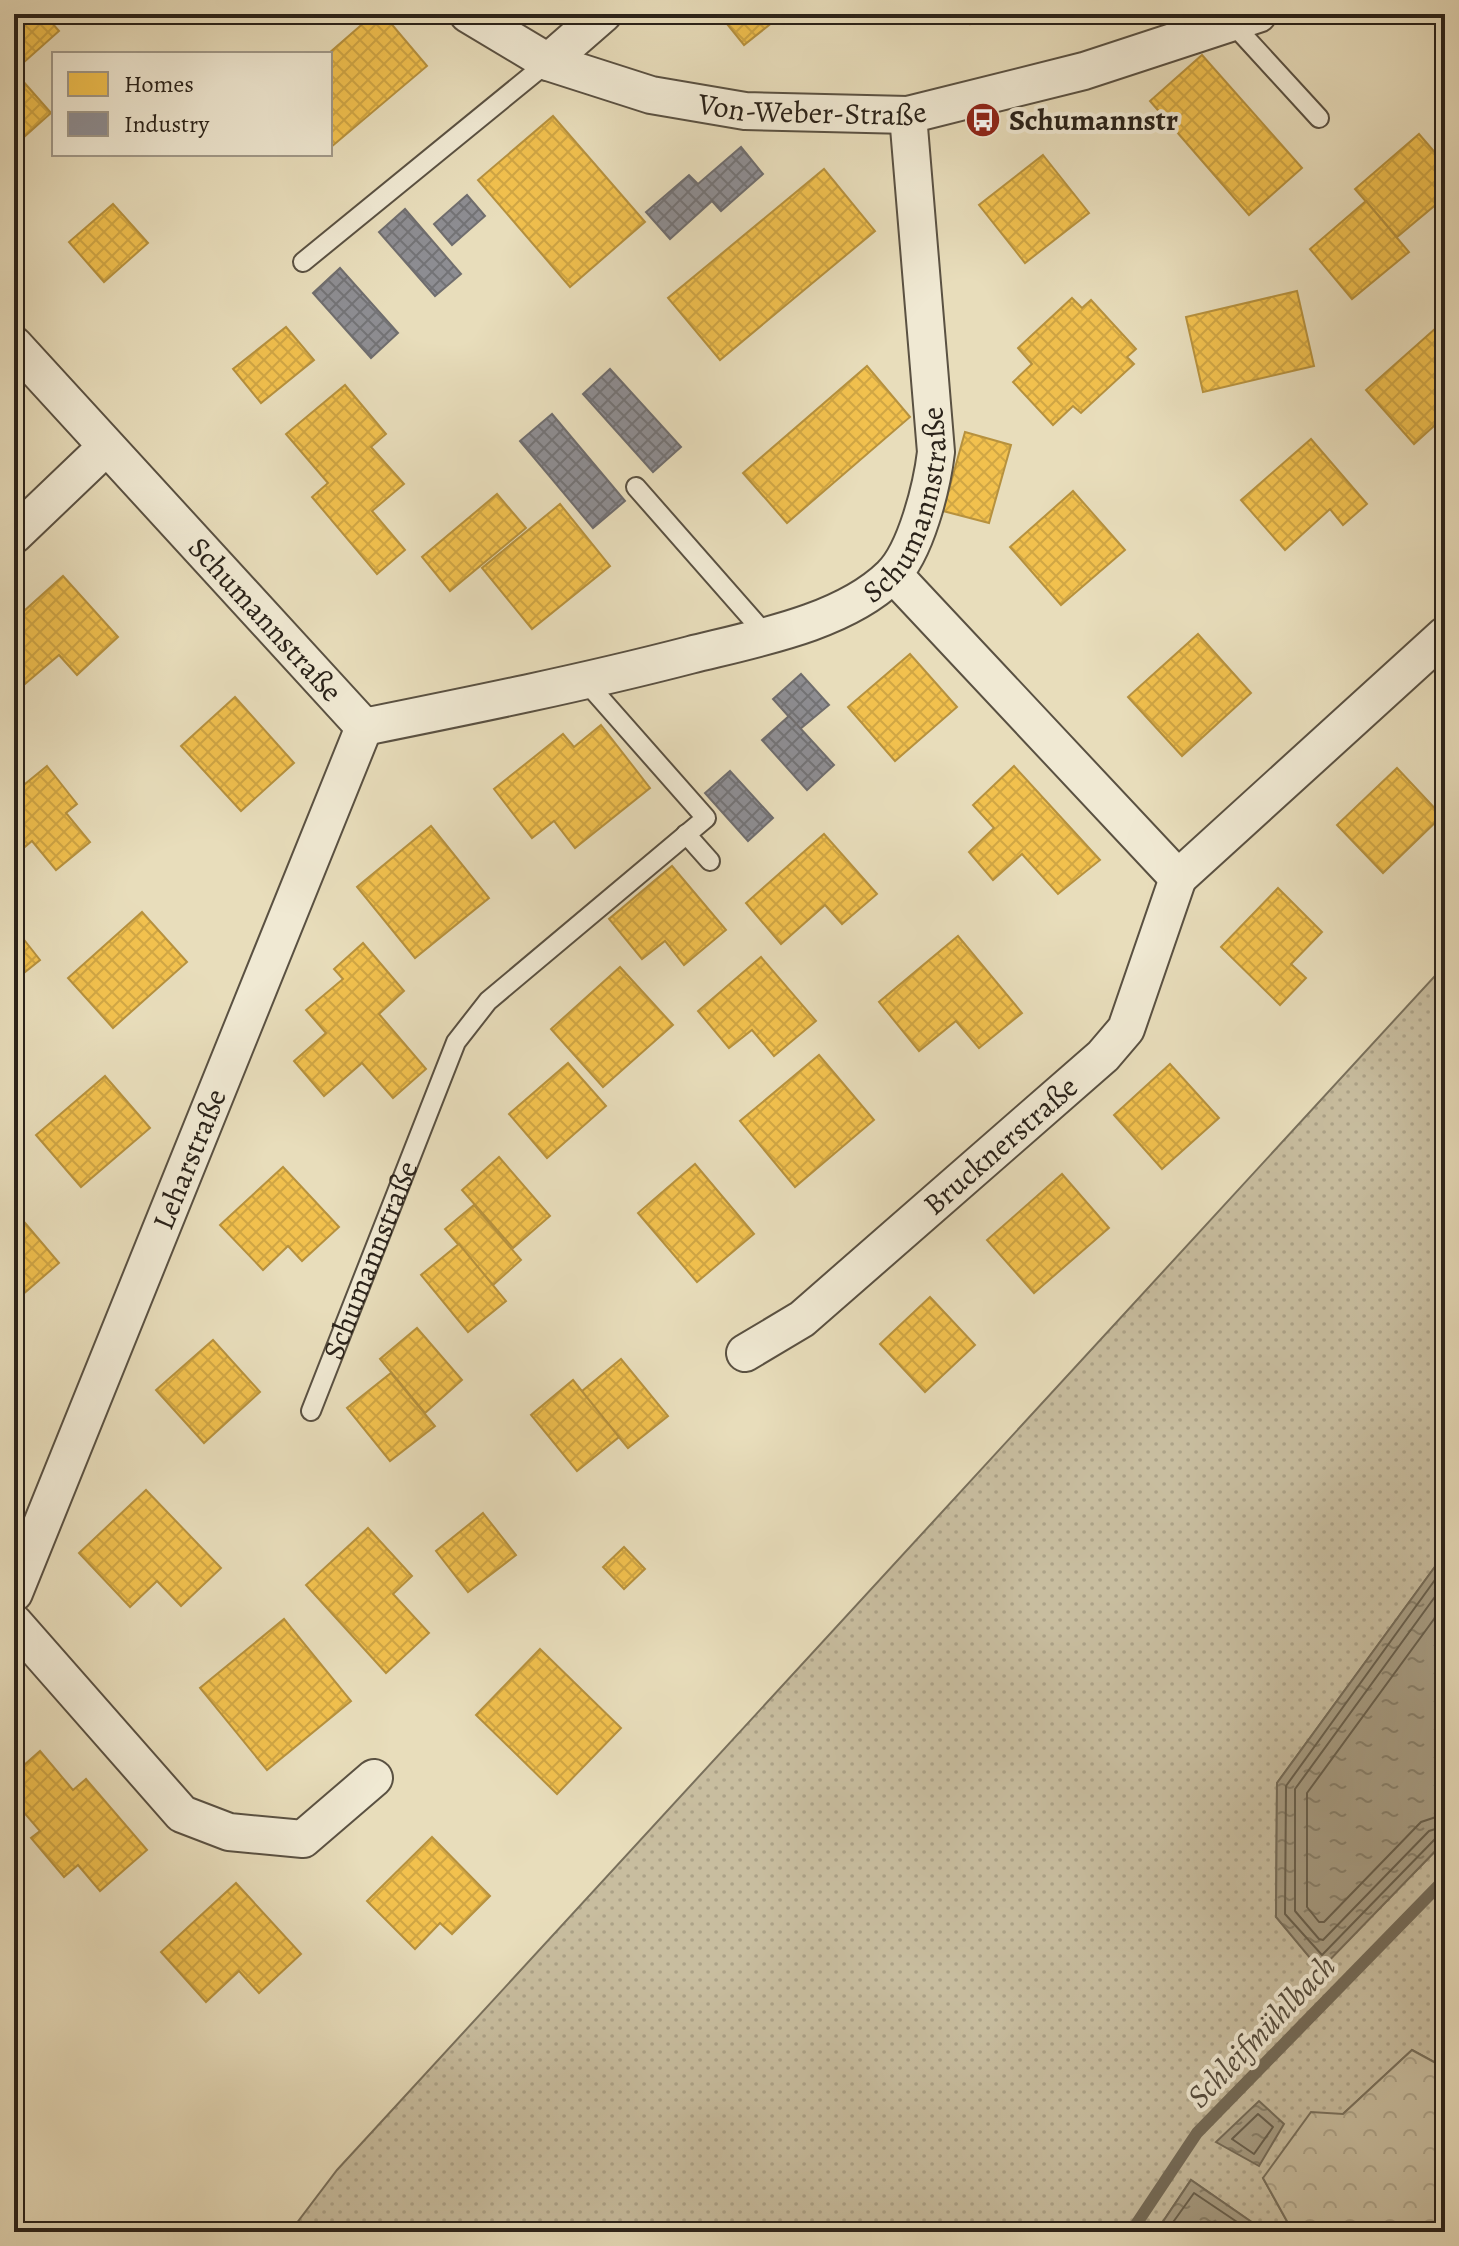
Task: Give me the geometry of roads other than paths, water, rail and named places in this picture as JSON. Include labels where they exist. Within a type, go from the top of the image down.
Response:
[{"type":"street","name":"Von-Weber-Straße","points":[[468,14],[548,62],[651,95],[745,111],[908,115],[1084,71],[1245,18]]},
{"type":"street","points":[[548,62],[603,14]]},
{"type":"street","name":"Schumannstraße","points":[[14,345],[105,448],[364,727],[586,682],[767,636],[846,607],[894,575],[923,516],[936,452],[908,115]]},
{"type":"street","points":[[14,535],[105,448]]},
{"type":"street","points":[[894,575],[1178,878]]},
{"type":"street","name":"Brucknerstraße","points":[[745,1353],[802,1319],[1103,1056],[1126,1029],[1178,878],[1445,635]]},
{"type":"street","name":"Leharstraße","points":[[14,1593],[364,727]]},
{"type":"street","points":[[14,1623],[182,1814],[229,1832],[303,1839],[374,1778]]},
{"type":"lane","points":[[1245,18],[1319,118]]},
{"type":"lane","points":[[303,262],[548,62]]},
{"type":"lane","points":[[636,487],[767,636]]},
{"type":"lane","name":"Schumannstraße","points":[[311,1411],[456,1042],[488,1001],[706,818],[586,682]]},
{"type":"lane","points":[[686,834],[710,861]]},
{"type":"water","points":[[1445,1553],[1445,1841],[1320,1970],[1276,1917],[1277,1783]]},
{"type":"water","points":[[1259,2101],[1284,2124],[1259,2166],[1216,2142]]},
{"type":"water","points":[[1191,2180],[1266,2232],[1156,2232]]},
{"type":"waterway","name":"Schleifmühlbach","points":[[1131,2232],[1197,2133],[1445,1879]]},
{"type":"place","name":"Schumannstr","points":[[983,120]]}]
